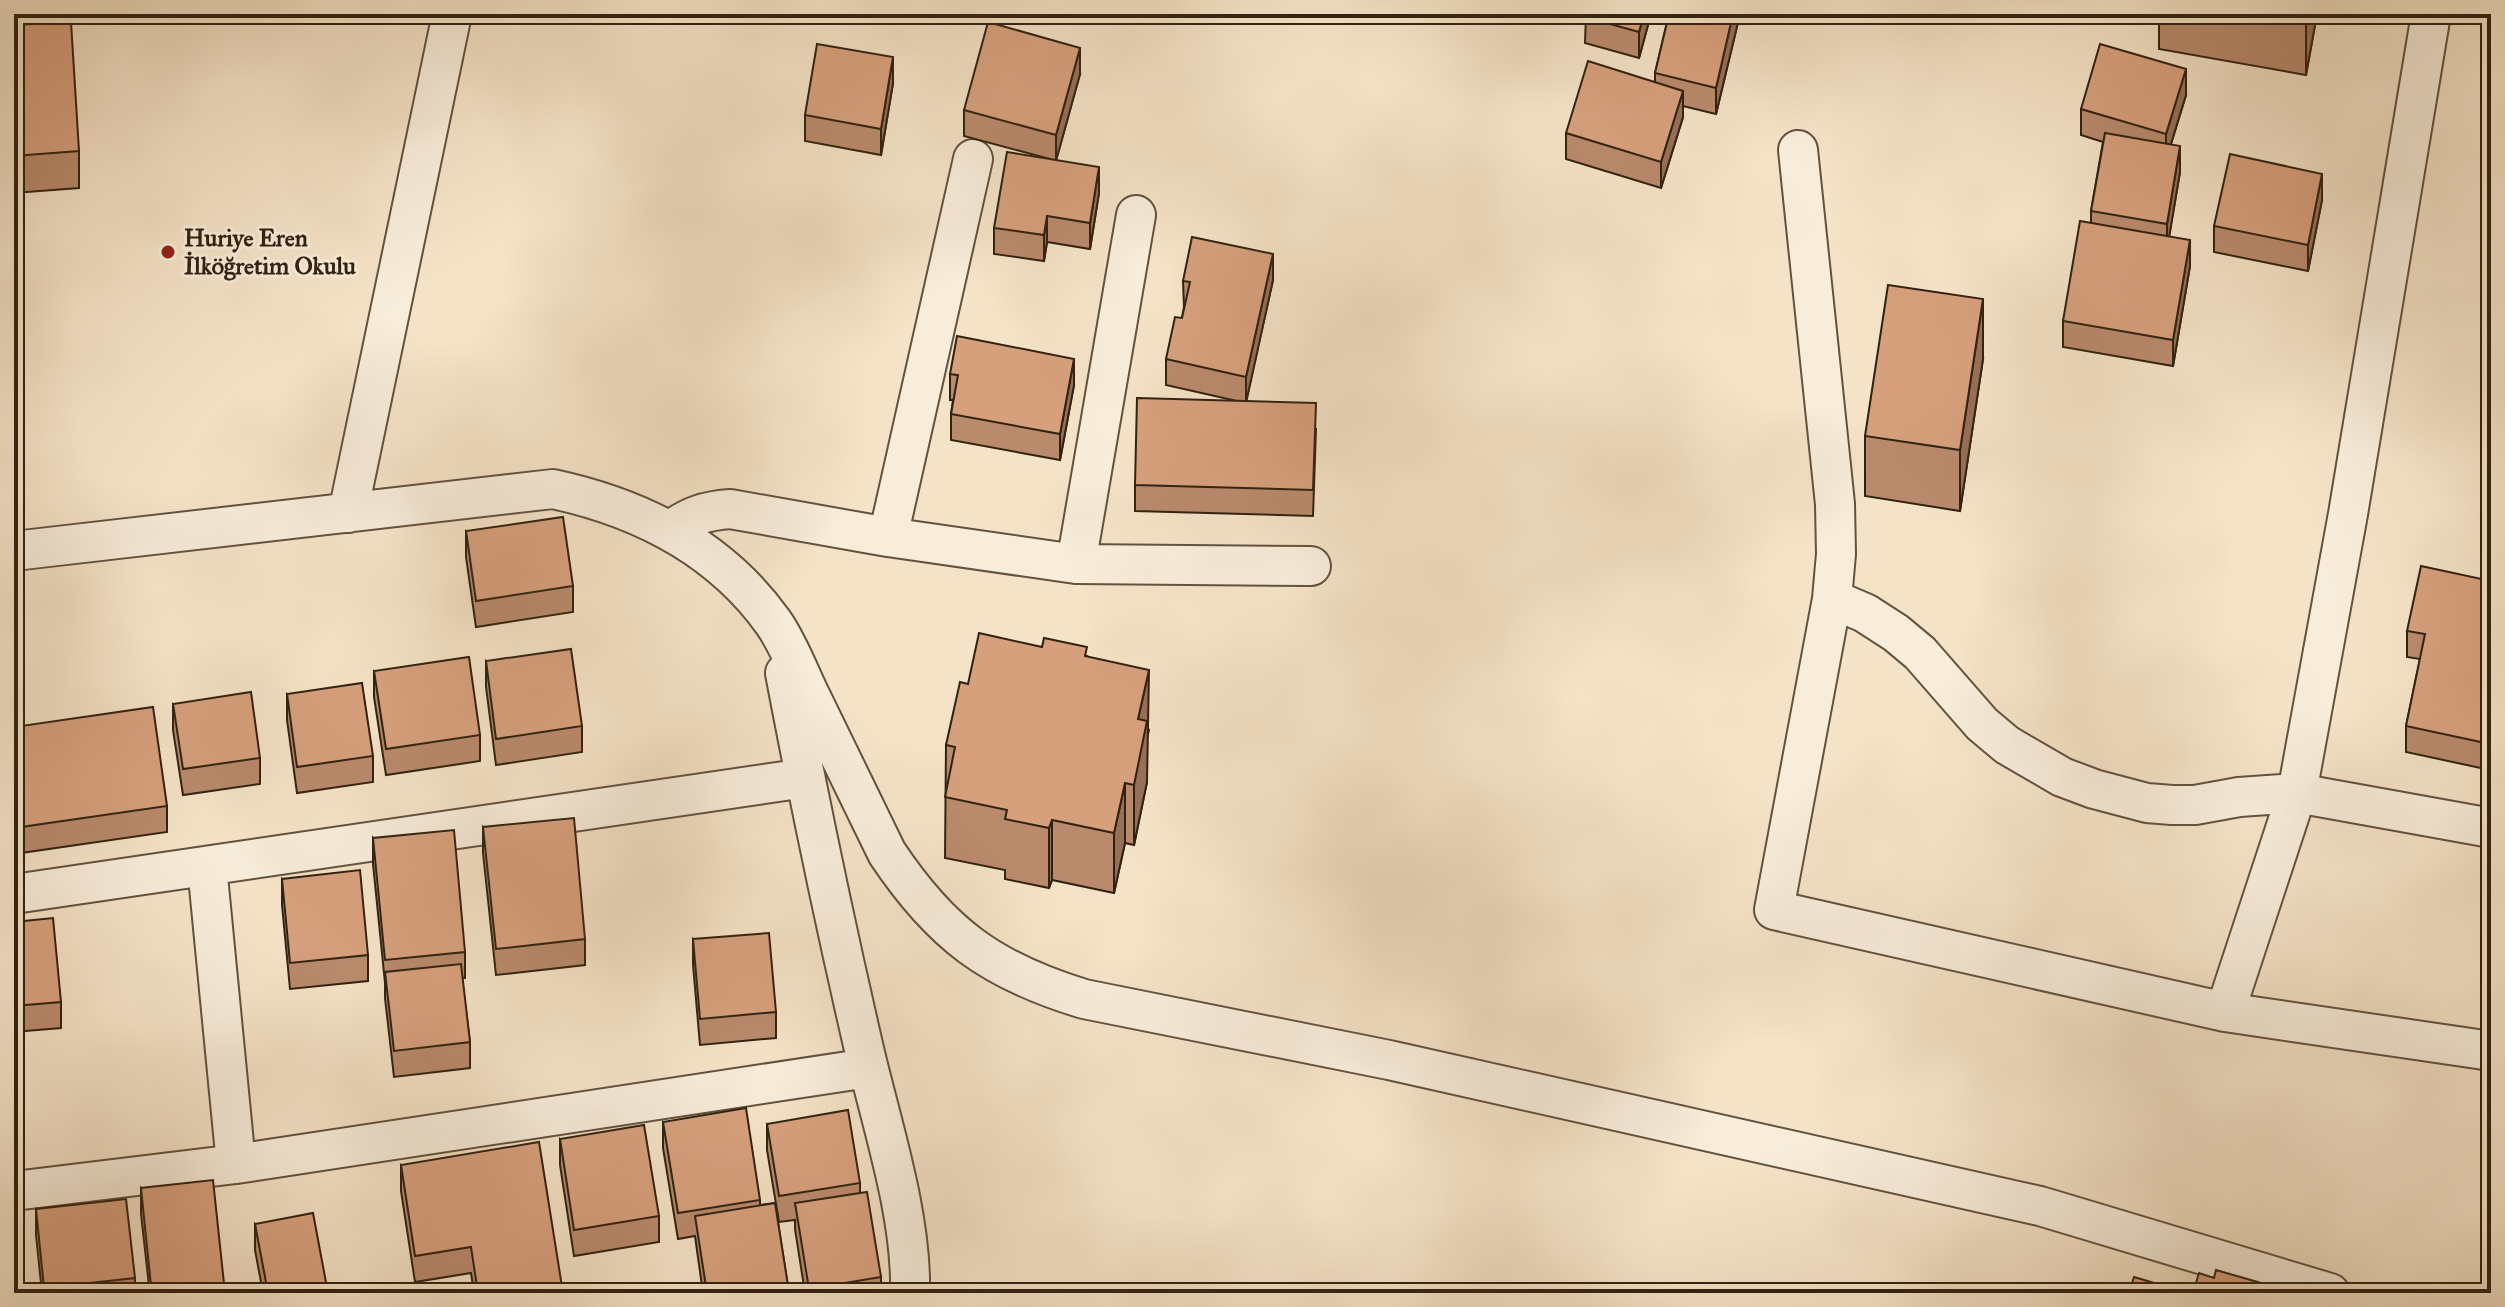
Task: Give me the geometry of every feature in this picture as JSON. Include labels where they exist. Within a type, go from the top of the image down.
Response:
[{"type":"street","points":[[348,513],[452,14]]},
{"type":"street","points":[[2225,1012],[2297,793],[2348,514],[2431,14]]},
{"type":"street","points":[[1798,150],[1835,504],[1836,554],[1832,599],[1774,910],[2225,1012],[2491,1051]]},
{"type":"street","points":[[888,537],[973,159]]},
{"type":"street","points":[[1076,564],[1136,215]]},
{"type":"street","points":[[14,551],[553,489],[594,498],[671,530],[710,556],[775,624],[887,853],[938,920],[971,948],[1006,970],[1044,987],[1084,999],[1389,1060],[2040,1206],[2330,1293]]},
{"type":"street","points":[[671,530],[705,511],[730,509],[888,537],[1076,564],[1311,566]]},
{"type":"street","points":[[1832,599],[1865,613],[1896,633],[1939,672],[1958,699],[1982,724],[2025,757],[2062,777],[2094,789],[2147,803],[2172,805],[2297,793],[2491,828]]},
{"type":"street","points":[[775,624],[868,1068],[906,1225],[911,1265],[910,1293]]},
{"type":"street","points":[[14,894],[805,778]]},
{"type":"street","points":[[207,866],[236,1164]]},
{"type":"street","points":[[14,1191],[236,1164],[868,1068]]},
{"type":"building","points":[[1586,14],[1644,14],[1639,32],[1585,17]]},
{"type":"building","points":[[1669,14],[1733,14],[1716,88],[1655,73]]},
{"type":"building","points":[[71,22],[79,151],[14,156],[14,25]]},
{"type":"building","points":[[988,22],[1080,48],[1056,135],[964,110]]},
{"type":"building","points":[[817,44],[893,57],[881,129],[805,115]]},
{"type":"building","points":[[2100,44],[2186,69],[2166,134],[2081,109]]},
{"type":"building","points":[[1588,61],[1683,91],[1661,162],[1566,133]]},
{"type":"building","points":[[2105,133],[2180,146],[2167,224],[2091,211]]},
{"type":"building","points":[[1007,152],[1099,167],[1090,223],[1047,216],[1044,235],[994,228]]},
{"type":"building","points":[[2230,154],[2322,174],[2308,245],[2214,226]]},
{"type":"building","points":[[2080,221],[2190,240],[2173,340],[2063,321]]},
{"type":"building","points":[[1192,237],[1273,254],[1246,377],[1166,359],[1175,317],[1182,318],[1190,282],[1183,281]]},
{"type":"building","points":[[1888,285],[1983,299],[1960,450],[1865,436]]},
{"type":"building","points":[[957,336],[1074,359],[1060,434],[951,414],[958,375],[950,374]]},
{"type":"building","points":[[1137,398],[1316,403],[1313,490],[1135,485]]},
{"type":"building","points":[[563,517],[573,586],[476,601],[466,531]]},
{"type":"building","points":[[2421,566],[2491,581],[2490,744],[2406,726],[2425,634],[2407,631]]},
{"type":"building","points":[[979,633],[1042,647],[1044,638],[1087,647],[1085,656],[1149,670],[1138,719],[1147,721],[1134,785],[1125,783],[1114,833],[1052,820],[1049,828],[1005,819],[1007,810],[945,797],[955,747],[946,745],[960,682],[968,684]]},
{"type":"building","points":[[571,649],[582,726],[496,739],[486,661]]},
{"type":"building","points":[[469,657],[480,735],[386,749],[374,671]]},
{"type":"building","points":[[362,683],[373,756],[297,767],[287,694]]},
{"type":"building","points":[[251,692],[260,758],[183,769],[173,704]]},
{"type":"building","points":[[153,707],[167,806],[14,828],[14,727]]},
{"type":"building","points":[[574,818],[585,939],[496,949],[483,827]]},
{"type":"building","points":[[454,830],[465,952],[385,960],[373,838]]},
{"type":"building","points":[[360,870],[368,955],[290,963],[282,879]]},
{"type":"building","points":[[53,918],[61,1002],[14,1006],[14,922]]},
{"type":"building","points":[[769,933],[776,1012],[700,1019],[693,939]]},
{"type":"building","points":[[461,964],[470,1042],[394,1051],[385,972]]},
{"type":"building","points":[[746,1108],[760,1200],[678,1213],[663,1122]]},
{"type":"building","points":[[848,1110],[860,1183],[779,1196],[767,1124]]},
{"type":"building","points":[[644,1125],[659,1216],[574,1230],[560,1139]]},
{"type":"building","points":[[539,1142],[563,1293],[478,1293],[471,1247],[415,1256],[401,1165]]},
{"type":"building","points":[[213,1180],[225,1293],[136,1293],[135,1288],[151,1286],[141,1188]]},
{"type":"building","points":[[867,1192],[881,1277],[809,1289],[795,1203]]},
{"type":"building","points":[[126,1199],[135,1278],[44,1288],[36,1209]]},
{"type":"building","points":[[775,1203],[789,1292],[707,1293],[695,1216]]},
{"type":"building","points":[[313,1213],[328,1293],[268,1293],[255,1224]]},
{"type":"building","points":[[2216,1270],[2268,1285],[2265,1293],[2193,1293],[2199,1273],[2214,1278]]},
{"type":"building","points":[[2134,1277],[2188,1293],[2129,1293]]},
{"type":"place","name":"Huriye Eren İlköğretim Okulu","points":[[168,252]]}]
